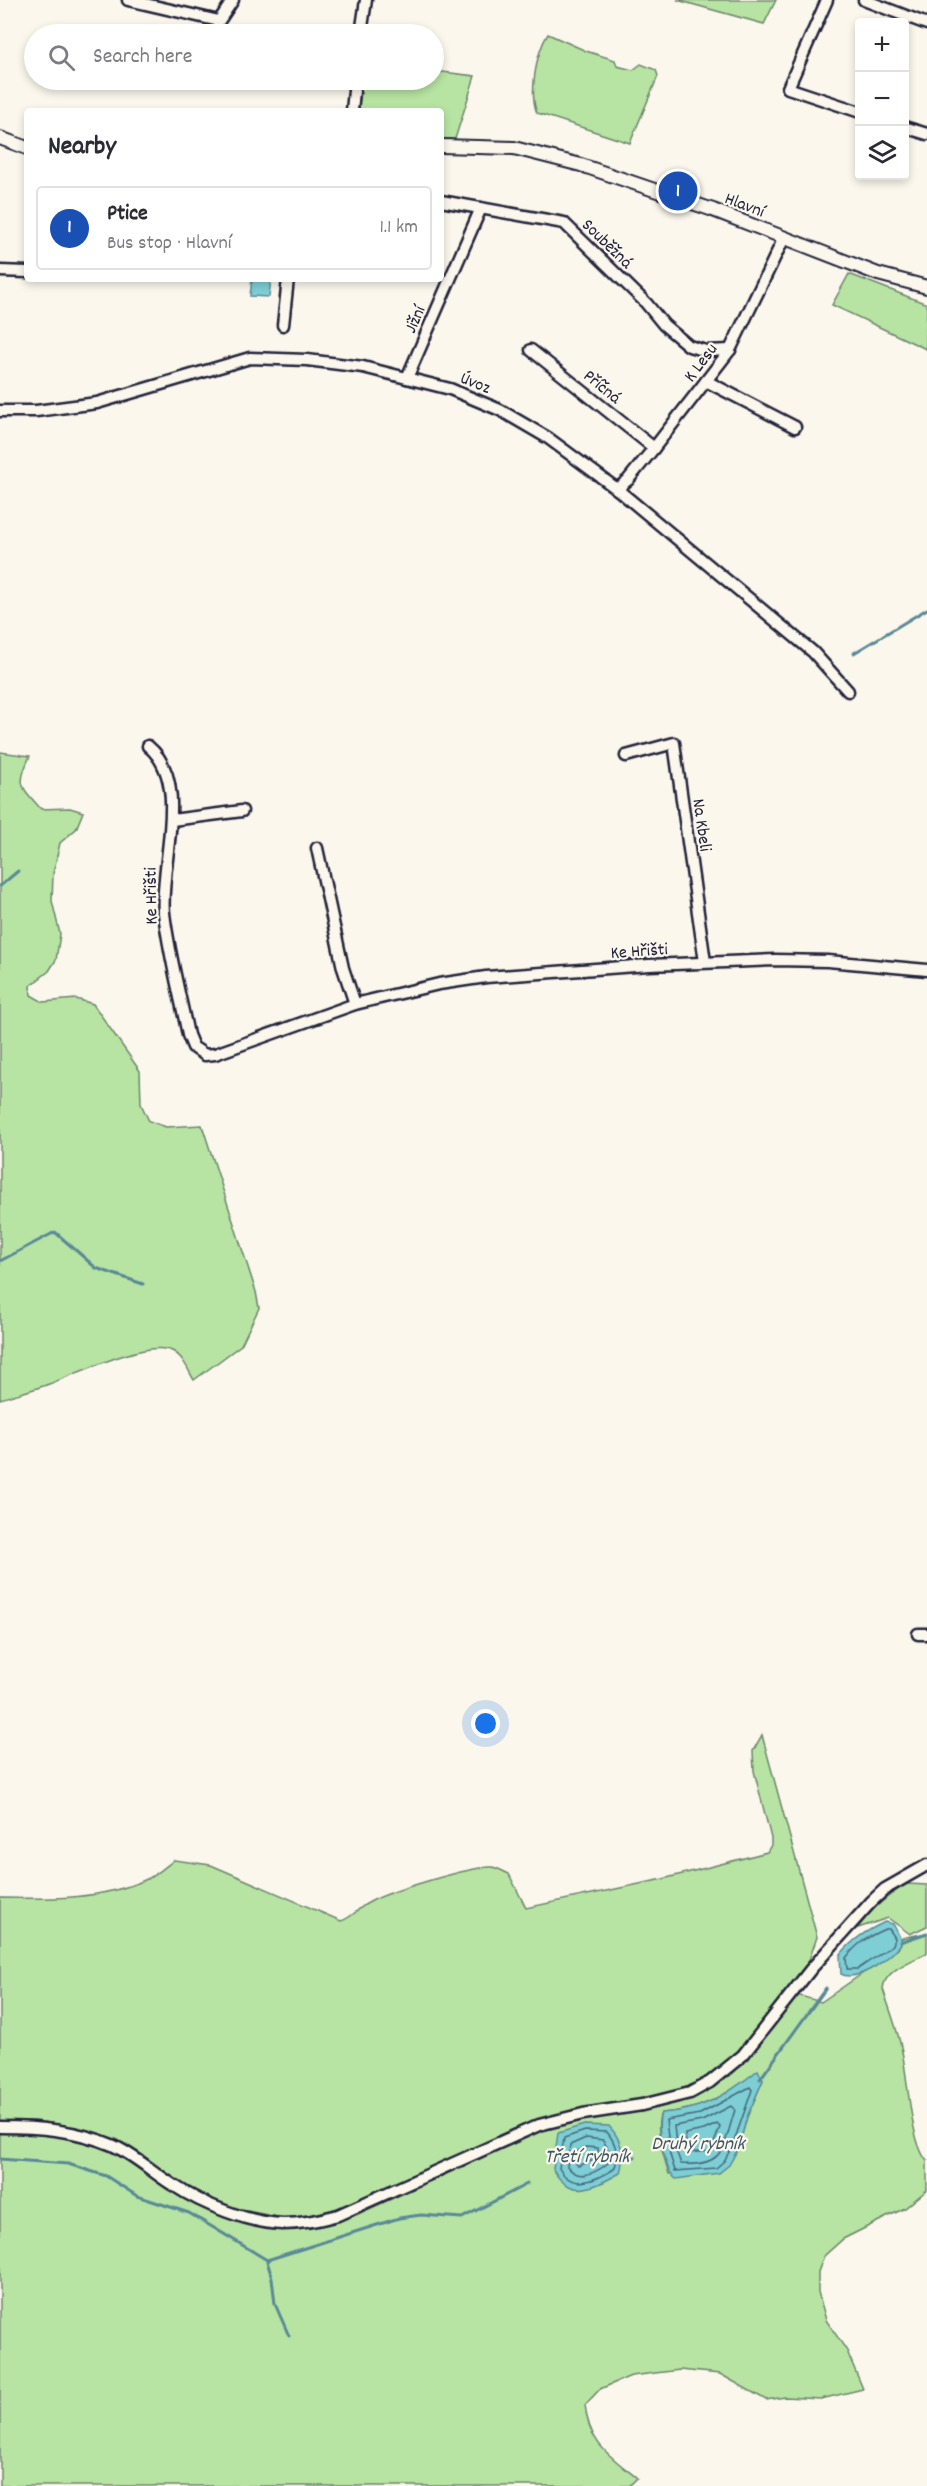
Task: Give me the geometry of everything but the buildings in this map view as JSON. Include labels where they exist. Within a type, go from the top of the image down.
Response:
[{"type":"main road","points":[[0,138],[24,147]]},
{"type":"main road","name":"Hlavní","points":[[444,146],[514,148],[573,162],[713,210],[878,274],[927,287]]},
{"type":"street","points":[[128,0],[219,21],[233,0]]},
{"type":"street","points":[[363,24],[366,0]]},
{"type":"street","points":[[827,0],[788,88],[855,110]]},
{"type":"street","points":[[864,0],[927,24]]},
{"type":"street","points":[[352,108],[354,90]]},
{"type":"street","points":[[909,129],[927,134]]},
{"type":"street","name":"Souběžná","points":[[444,202],[564,223],[646,303],[664,325],[690,346],[706,351],[730,350]]},
{"type":"street","name":"Jižní","points":[[407,378],[482,208]]},
{"type":"street","name":"K Lesu","points":[[617,489],[628,480],[730,350],[784,238]]},
{"type":"street","points":[[0,271],[24,272]]},
{"type":"street","points":[[283,325],[288,282]]},
{"type":"street","name":"Příčná","points":[[531,350],[654,448]]},
{"type":"street","name":"Úvoz","points":[[0,411],[36,411],[97,403],[250,358],[363,367],[450,389],[500,410],[548,438],[617,489],[813,652],[848,691]]},
{"type":"street","points":[[706,381],[795,427]]},
{"type":"street","name":"Na Kbeli","points":[[626,756],[674,743],[705,962]]},
{"type":"street","name":"Ke Hřišti","points":[[148,746],[162,762],[167,775],[172,820],[167,850],[164,911],[188,1035],[193,1047],[205,1055],[215,1054],[355,1004],[439,984],[486,977],[705,962],[775,960],[828,961],[927,970]]},
{"type":"street","points":[[172,820],[242,811]]},
{"type":"street","points":[[317,848],[343,968],[355,1004]]},
{"type":"street","points":[[0,2127],[60,2130],[111,2145],[138,2159],[171,2184],[226,2212],[282,2224],[338,2216],[539,2125],[690,2093],[710,2082],[743,2055],[811,1970],[871,1902],[885,1890],[927,1865]]},
{"type":"green space","points":[[677,0],[776,0],[764,24]]},
{"type":"green space","points":[[548,34],[586,51],[615,60],[617,66],[633,70],[641,64],[656,70],[658,76],[630,143],[537,113],[534,95],[535,73],[540,51]]},
{"type":"green space","points":[[444,72],[475,76],[455,139],[444,139],[444,108],[358,108],[361,90],[444,90]]},
{"type":"green space","points":[[849,274],[927,304],[926,349],[832,305]]},
{"type":"green space","points":[[0,752],[30,756],[23,774],[23,785],[41,809],[70,808],[83,812],[76,829],[60,843],[53,874],[52,901],[60,934],[56,960],[49,971],[30,986],[31,995],[43,1002],[76,999],[93,1004],[140,1071],[141,1104],[149,1121],[166,1127],[202,1125],[256,1292],[259,1308],[241,1345],[194,1380],[176,1353],[160,1349],[145,1350],[0,1399]]},
{"type":"green space","points":[[762,1735],[817,1937],[807,1966],[739,2051],[722,2067],[688,2088],[641,2100],[582,2108],[538,2120],[352,2205],[313,2216],[282,2218],[228,2207],[174,2180],[141,2154],[113,2140],[61,2125],[36,2121],[0,2121],[0,1898],[75,1897],[112,1891],[151,1877],[174,1860],[211,1865],[341,1921],[378,1898],[429,1880],[482,1868],[492,1867],[509,1874],[526,1908],[663,1879],[767,1852],[771,1845],[771,1838],[754,1771],[753,1751]]},
{"type":"green space","points":[[907,1884],[927,1885],[927,1926],[910,1934],[888,1918],[858,1928],[880,1903]]},
{"type":"green space","points":[[927,1933],[927,1953],[893,1971],[888,1976],[883,1989],[901,2047],[913,2124],[921,2152],[927,2161],[927,2190],[905,2208],[843,2239],[824,2256],[818,2272],[818,2292],[826,2320],[847,2351],[863,2389],[821,2399],[785,2397],[766,2400],[720,2374],[680,2370],[631,2376],[600,2389],[585,2405],[591,2430],[602,2448],[637,2478],[629,2486],[0,2486],[0,2132],[59,2135],[109,2150],[135,2163],[168,2189],[224,2217],[282,2229],[314,2227],[356,2215],[541,2131],[584,2119],[643,2110],[693,2098],[729,2076],[747,2059],[797,1995],[821,2002],[898,1949],[901,1938]],"holes":[[[757,2071],[763,2080],[747,2117],[738,2149],[669,2174],[659,2135],[661,2113],[689,2109],[713,2100]],[[554,2172],[603,2182],[582,2188],[571,2187]]]},
{"type":"water","points":[[252,282],[271,282],[269,297],[250,296]]},
{"type":"water","points":[[885,1922],[893,1924],[902,1941],[898,1947],[884,1960],[866,1971],[857,1975],[841,1974],[840,1955],[860,1936]]},
{"type":"water","name":"Druhý rybník","points":[[758,2070],[763,2080],[747,2117],[738,2149],[729,2165],[719,2173],[676,2179],[668,2167],[662,2148],[661,2113],[676,2112],[702,2105],[736,2087]]},
{"type":"water","name":"Třetí rybník","points":[[584,2125],[609,2126],[620,2142],[622,2153],[620,2173],[592,2186],[575,2188],[560,2179],[553,2169],[558,2133]]},
{"type":"waterway","points":[[854,653],[927,609]]},
{"type":"waterway","points":[[0,886],[18,871]]},
{"type":"waterway","points":[[0,1261],[55,1232],[96,1268],[143,1284]]},
{"type":"waterway","points":[[900,1942],[927,1933]]},
{"type":"waterway","points":[[760,2079],[826,1988]]},
{"type":"waterway","points":[[622,2159],[635,2157]]},
{"type":"waterway","points":[[0,2159],[68,2164],[106,2176],[137,2196],[189,2213],[267,2260],[399,2218],[421,2215],[462,2218],[527,2184]]},
{"type":"waterway","points":[[267,2261],[272,2278],[275,2304],[289,2336]]},
{"type":"place","name":"Ptice","points":[[678,191]]}]
